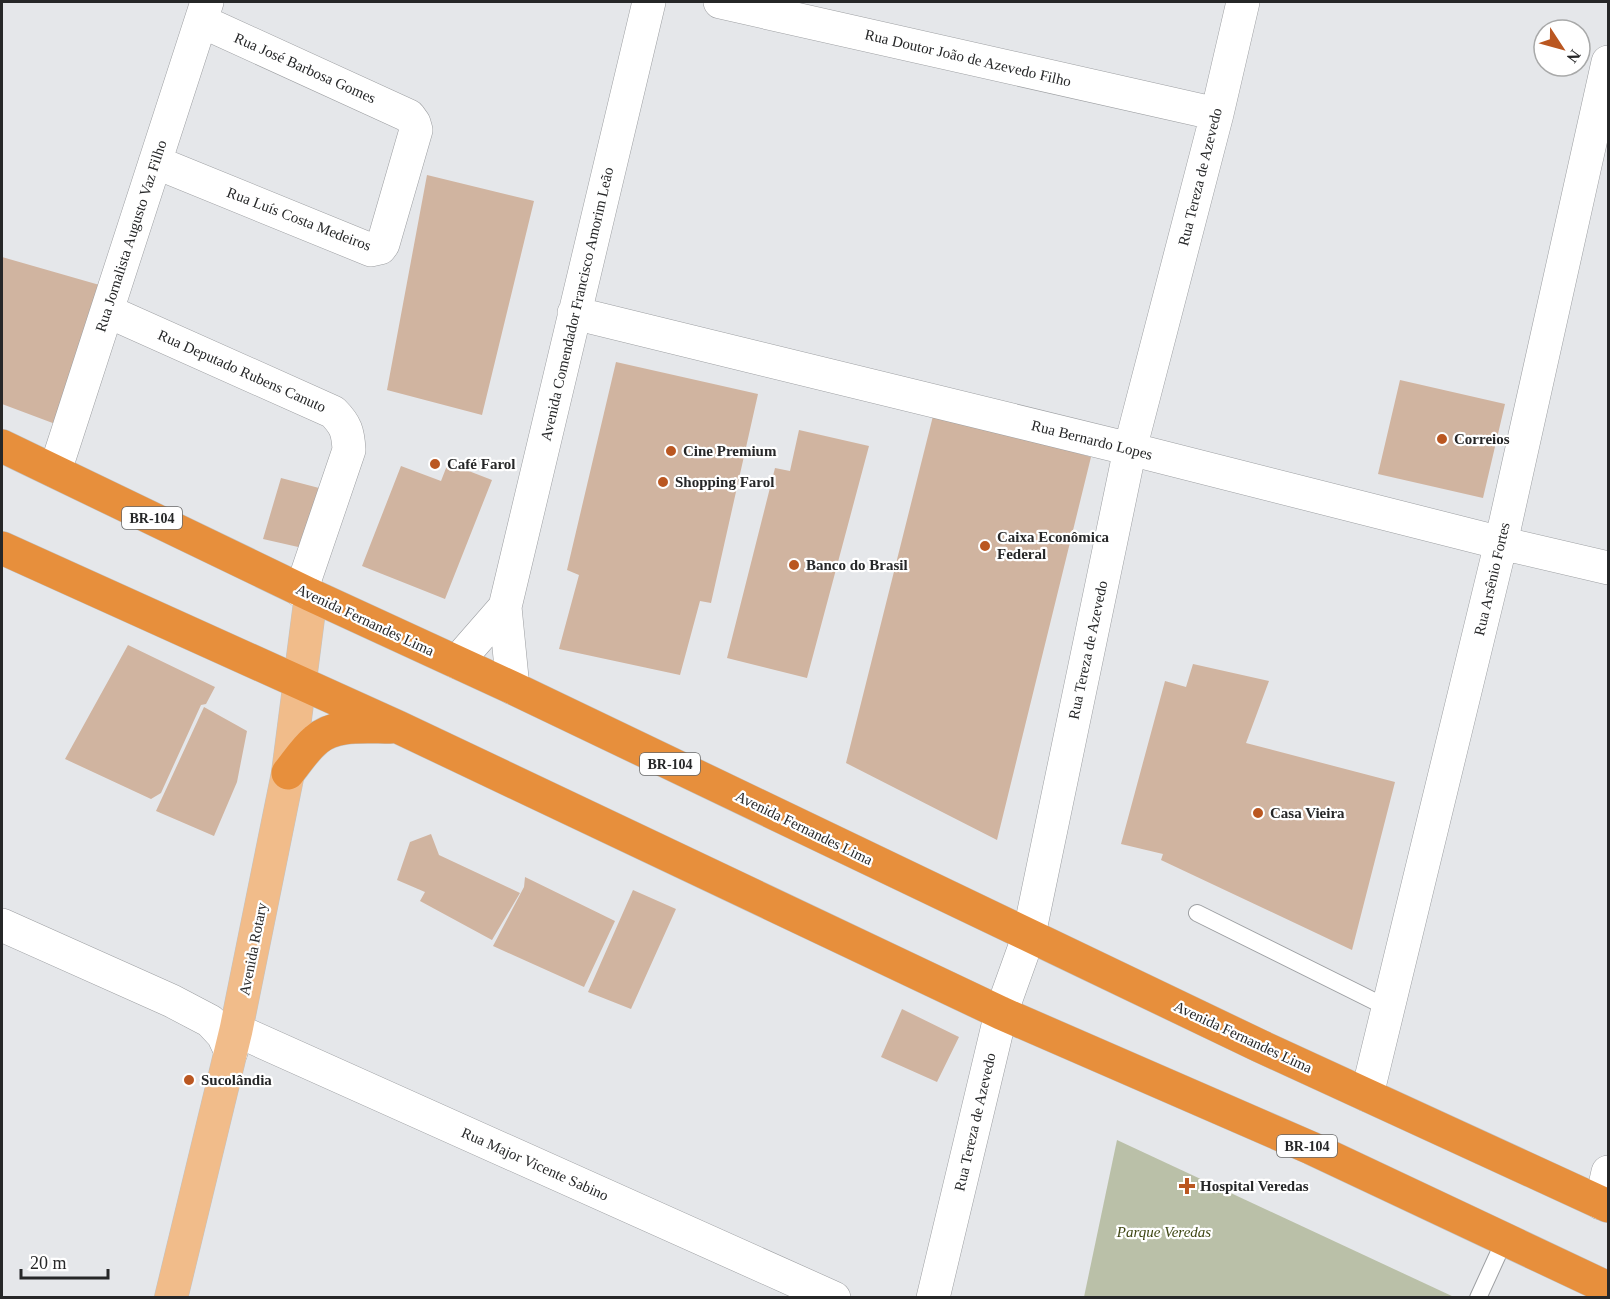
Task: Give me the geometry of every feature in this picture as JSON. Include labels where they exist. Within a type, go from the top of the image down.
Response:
[{"type":"highway","name":"Avenida Fernandes Lima","points":[[2,446],[306,593],[513,688],[1260,1046],[1367,1095],[1606,1194]]},
{"type":"highway","name":"BR-104","points":[[2,548],[398,727],[1001,1013],[1311,1148],[1608,1288]]},
{"type":"highway","points":[[288,773],[316,739],[332,730],[398,727]]},
{"type":"main road","name":"Avenida Rotary","points":[[171,1298],[234,1041],[288,773],[301,682],[306,593]]},
{"type":"street","name":"Avenida Comendador Francisco Amorim Leão","points":[[513,688],[505,607],[649,2]]},
{"type":"street","name":"Rua Doutor João de Azevedo Filho","points":[[720,2],[1217,114]]},
{"type":"street","name":"Rua Tereza de Azevedo","points":[[933,1298],[1001,1013],[1029,935],[1130,449],[1244,2]]},
{"type":"street","name":"Rua José Barbosa Gomes","points":[[204,11],[409,116]]},
{"type":"street","name":"Rua Jornalista Augusto Vaz Filho","points":[[56,471],[204,11]]},
{"type":"street","name":"Rua Arsênio Fortes","points":[[1367,1095],[1501,543],[1608,62]]},
{"type":"street","name":"Rua Luís Costa Medeiros","points":[[155,162],[376,250],[383,244],[416,130],[409,116]]},
{"type":"street","name":"Rua Deputado Rubens Canuto","points":[[107,311],[333,412],[344,423],[349,439],[349,450],[306,593]]},
{"type":"street","name":"Rua Bernardo Lopes","points":[[574,313],[1608,568]]},
{"type":"street","name":"Avenida Comendador Francisco Amorim Leão","points":[[457,662],[505,607]]},
{"type":"street","points":[[2,925],[172,1001],[210,1021],[223,1035],[234,1041]]},
{"type":"street","points":[[172,1001],[198,1007],[216,1007],[232,997],[247,977]]},
{"type":"street","name":"Rua Major Vicente Sabino","points":[[234,1041],[834,1298]]},
{"type":"lane","points":[[1197,914],[1388,1008]]},
{"type":"lane","points":[[1478,1298],[1505,1239]]},
{"type":"green space","name":"Parque Veredas","points":[[1117,1140],[1454,1297],[1084,1297]]},
{"type":"building","points":[[427,175],[534,201],[482,415],[387,390]]},
{"type":"building","points":[[2,257],[103,286],[58,425],[2,404]]},
{"type":"building","name":"Shopping Farol","points":[[616,362],[758,394],[711,603],[700,601],[680,675],[559,649],[579,575],[567,570]]},
{"type":"building","name":"Correios","points":[[1400,380],[1505,404],[1483,498],[1378,474]]},
{"type":"building","name":"Caixa Econômica Federal","points":[[934,412],[1091,457],[997,840],[846,763]]},
{"type":"building","name":"Banco do Brasil","points":[[799,430],[869,446],[807,678],[727,658],[775,468],[790,471]]},
{"type":"building","points":[[448,463],[492,480],[445,599],[362,566],[401,466],[441,481]]},
{"type":"building","points":[[281,478],[319,488],[307,549],[263,539]]},
{"type":"building","points":[[128,645],[215,687],[206,704],[201,705],[161,793],[151,799],[65,759]]},
{"type":"building","name":"Casa Vieira","points":[[1193,664],[1269,681],[1246,743],[1395,782],[1352,950],[1161,860],[1163,854],[1121,844],[1165,681],[1186,687]]},
{"type":"building","points":[[204,707],[247,731],[237,782],[214,836],[156,811]]},
{"type":"building","points":[[431,834],[439,855],[520,893],[492,940],[420,901],[425,892],[397,880],[410,842]]},
{"type":"building","points":[[525,877],[615,921],[584,987],[493,946],[524,887]]},
{"type":"building","points":[[633,890],[676,909],[631,1009],[588,992]]},
{"type":"building","points":[[902,1009],[959,1037],[937,1082],[881,1057]]},
{"type":"place","name":"Correios","points":[[1442,439]]},
{"type":"place","name":"Cine Premium","points":[[671,451]]},
{"type":"place","name":"Café Farol","points":[[435,464]]},
{"type":"place","name":"Shopping Farol","points":[[663,482]]},
{"type":"place","name":"Caixa Econômica Federal","points":[[985,546]]},
{"type":"place","name":"Banco do Brasil","points":[[794,565]]},
{"type":"place","name":"Casa Vieira","points":[[1258,813]]},
{"type":"place","name":"Sucolândia","points":[[189,1080]]},
{"type":"place","name":"Hospital Veredas","points":[[1187,1186]]}]
